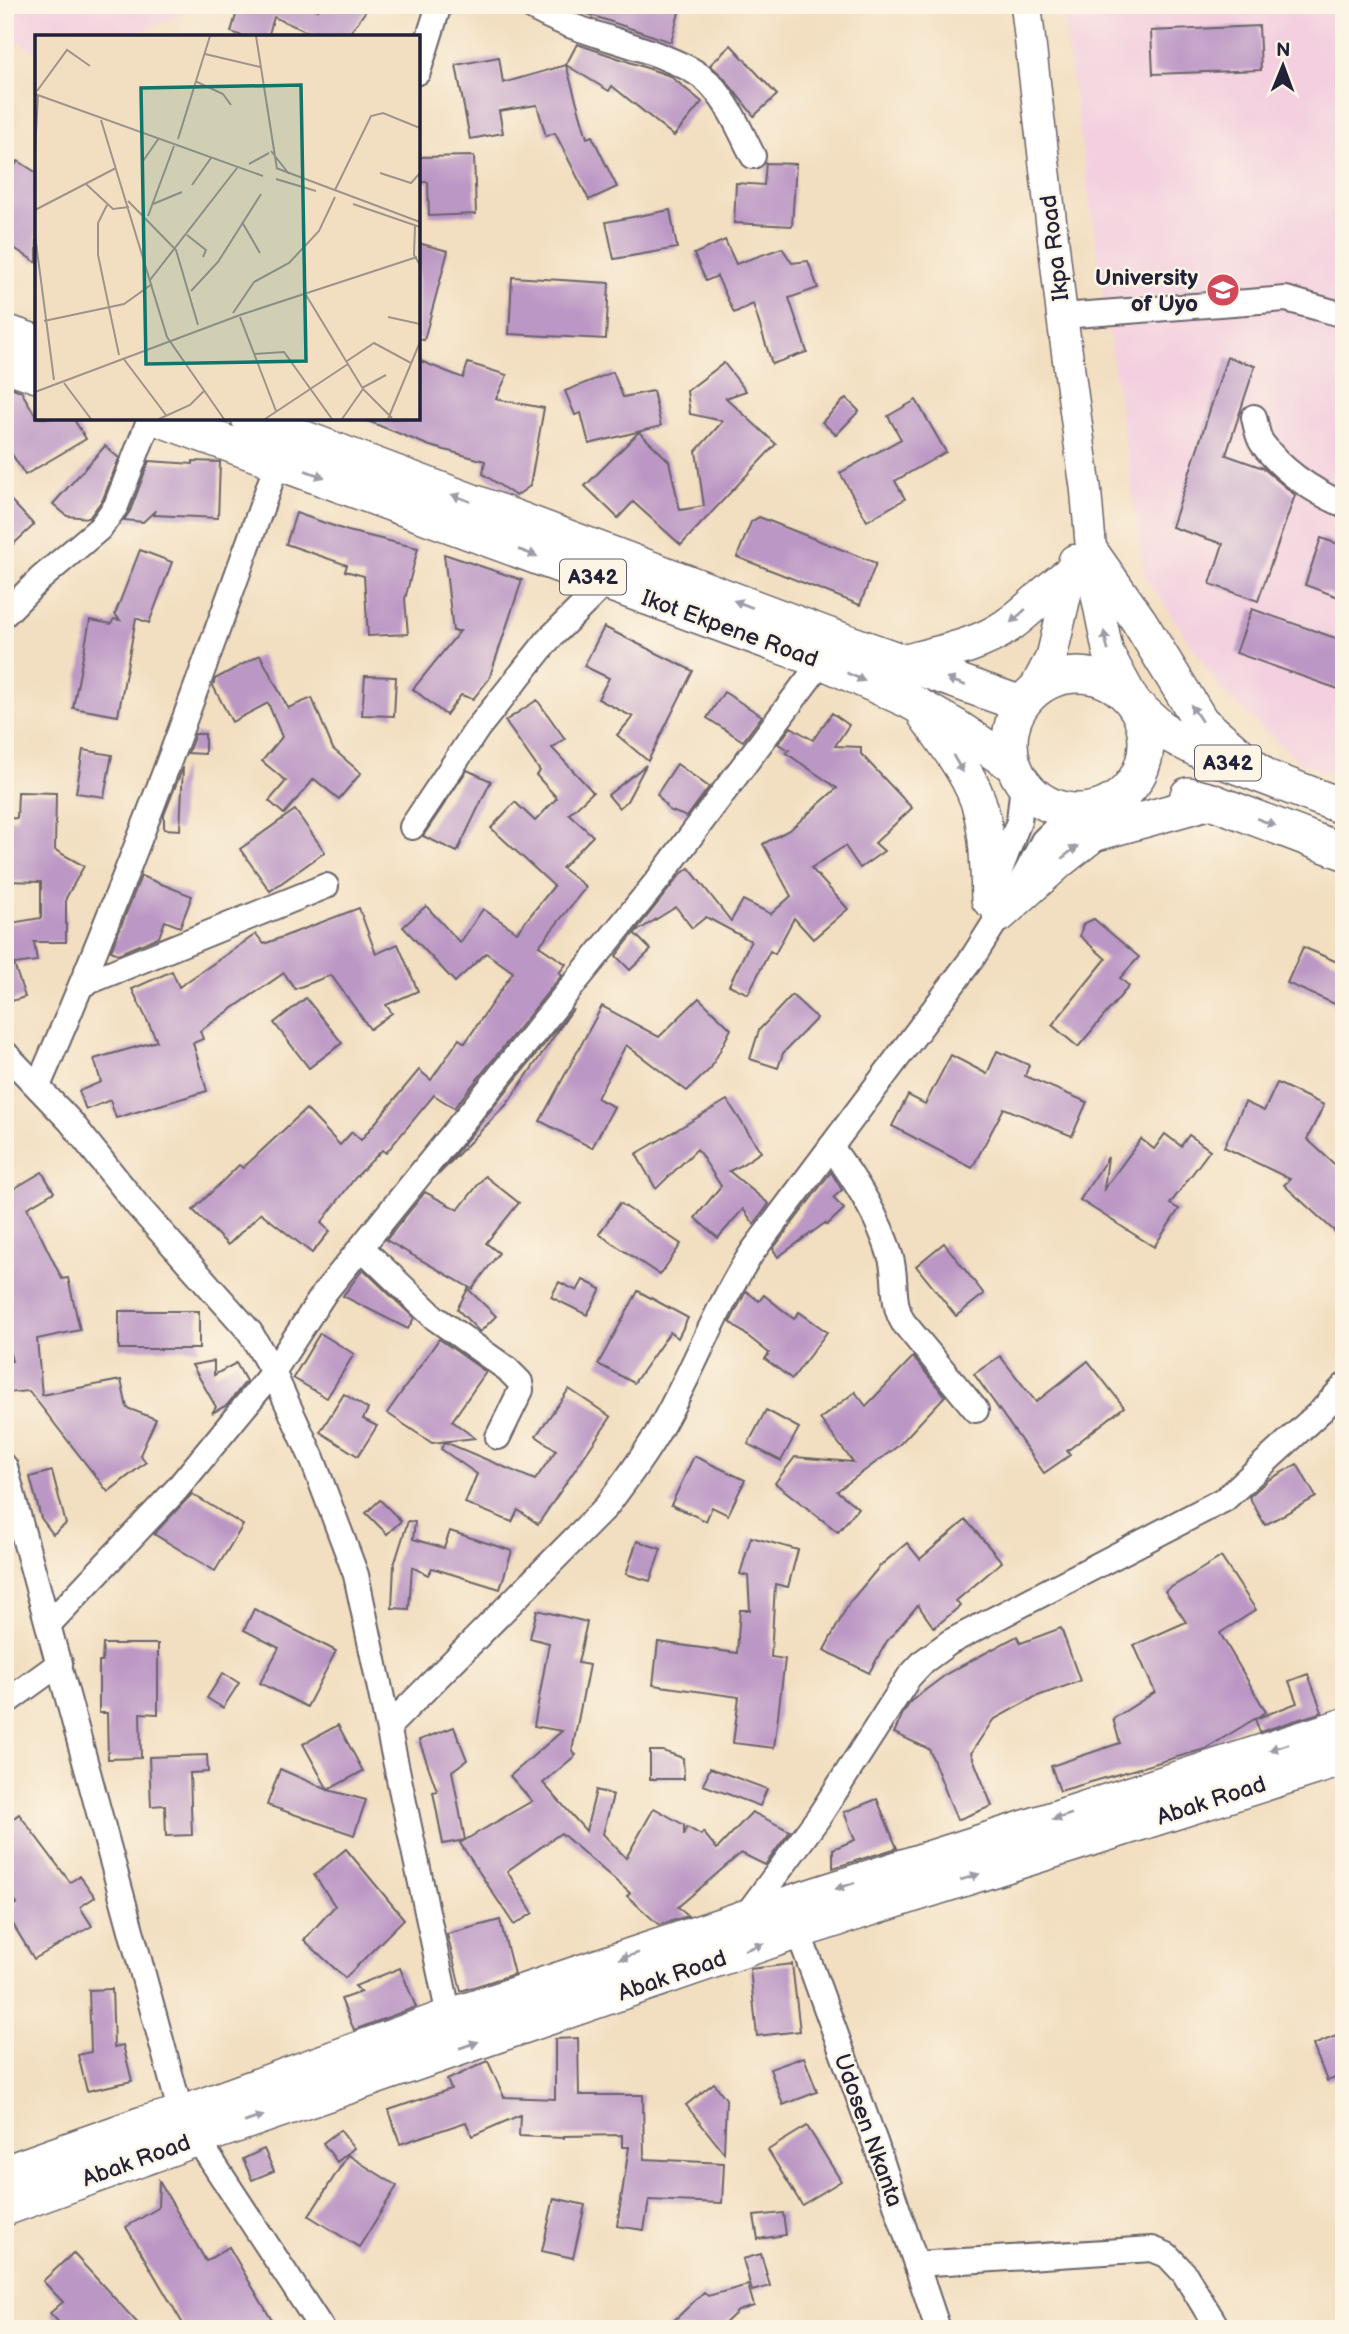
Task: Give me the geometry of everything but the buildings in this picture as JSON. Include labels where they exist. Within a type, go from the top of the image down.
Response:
[{"type":"highway","points":[[5,332],[35,342]]},
{"type":"highway","points":[[5,364],[35,374]]},
{"type":"highway","name":"Ikot Ekpene Road","points":[[171,420],[297,439],[904,663],[1027,697]]},
{"type":"highway","name":"Ikot Ekpene Road","points":[[254,420],[606,582],[822,661],[956,727],[1018,775]]},
{"type":"highway","points":[[904,663],[969,645],[1007,626],[1082,564],[1139,621],[1201,722],[1264,776]]},
{"type":"highway","name":"A342","points":[[1027,697],[1058,677],[1087,674],[1105,679],[1121,688],[1148,737],[1147,757],[1129,790]]},
{"type":"highway","points":[[1018,775],[1009,744],[1012,724],[1027,697]]},
{"type":"highway","name":"A342","points":[[1130,700],[1168,734],[1210,756],[1344,807]]},
{"type":"highway","points":[[920,707],[960,764],[981,810],[995,907],[1093,834],[1211,801]]},
{"type":"highway","name":"A342","points":[[1018,775],[1039,799],[1073,811]]},
{"type":"highway","name":"A342","points":[[1129,790],[1154,789],[1211,801],[1344,852]]},
{"type":"highway","points":[[1073,811],[1094,810],[1113,802],[1129,790]]},
{"type":"highway","name":"Abak Road","points":[[5,2208],[189,2126],[449,2016],[744,1918],[1344,1726]]},
{"type":"highway","name":"Abak Road","points":[[5,2173],[143,2124],[189,2126],[1344,1758]]},
{"type":"main road","name":"Ikpa Road","points":[[1026,5],[1062,316],[1086,491],[1082,564],[1094,583],[1108,652],[1130,700]]},
{"type":"main road","points":[[1027,697],[1052,655],[1082,564]]},
{"type":"street","points":[[420,66],[439,5]]},
{"type":"street","points":[[528,5],[566,23],[687,66],[712,86],[734,118],[753,156]]},
{"type":"street","points":[[1062,316],[1286,299],[1344,315]]},
{"type":"street","points":[[1254,417],[1261,441],[1284,467],[1321,495],[1344,505]]},
{"type":"street","points":[[5,614],[40,579],[100,528],[116,506],[149,420]]},
{"type":"street","points":[[38,1086],[83,984],[297,439]]},
{"type":"street","points":[[412,827],[493,709],[548,640],[606,582]]},
{"type":"street","points":[[49,1624],[176,1490],[273,1372],[325,1292],[657,881],[822,661]]},
{"type":"street","points":[[388,1726],[612,1499],[659,1432],[732,1282],[973,957],[995,907],[1019,821],[1018,775]]},
{"type":"street","points":[[995,907],[1043,841],[1073,811]]},
{"type":"street","points":[[83,984],[326,886]]},
{"type":"street","points":[[5,1053],[71,1122],[137,1205],[250,1332],[273,1372],[312,1458],[356,1575],[449,2016]]},
{"type":"street","points":[[831,1147],[861,1189],[891,1259],[896,1310],[976,1410]]},
{"type":"street","points":[[362,1248],[435,1318],[507,1369],[520,1382],[521,1390],[498,1437]]},
{"type":"street","points":[[744,1918],[818,1818],[909,1677],[924,1661],[950,1642],[1225,1499],[1344,1386]]},
{"type":"street","points":[[5,1467],[189,2126],[323,2329]]},
{"type":"street","points":[[5,1703],[60,1663]]},
{"type":"street","name":"Udosen Nkanta","points":[[798,1931],[875,2142],[938,2329]]},
{"type":"street","points":[[916,2264],[1152,2249],[1167,2255],[1184,2273],[1217,2329]]},
{"type":"shaded area","points":[[5,5],[189,5],[186,13],[134,35],[35,35],[35,53],[5,32]]},
{"type":"shaded area","name":"University of Uyo","points":[[1061,5],[1344,5],[1344,780],[1301,763],[1223,692],[1144,575]]},
{"type":"place","name":"University of Uyo","points":[[1223,290]]}]
